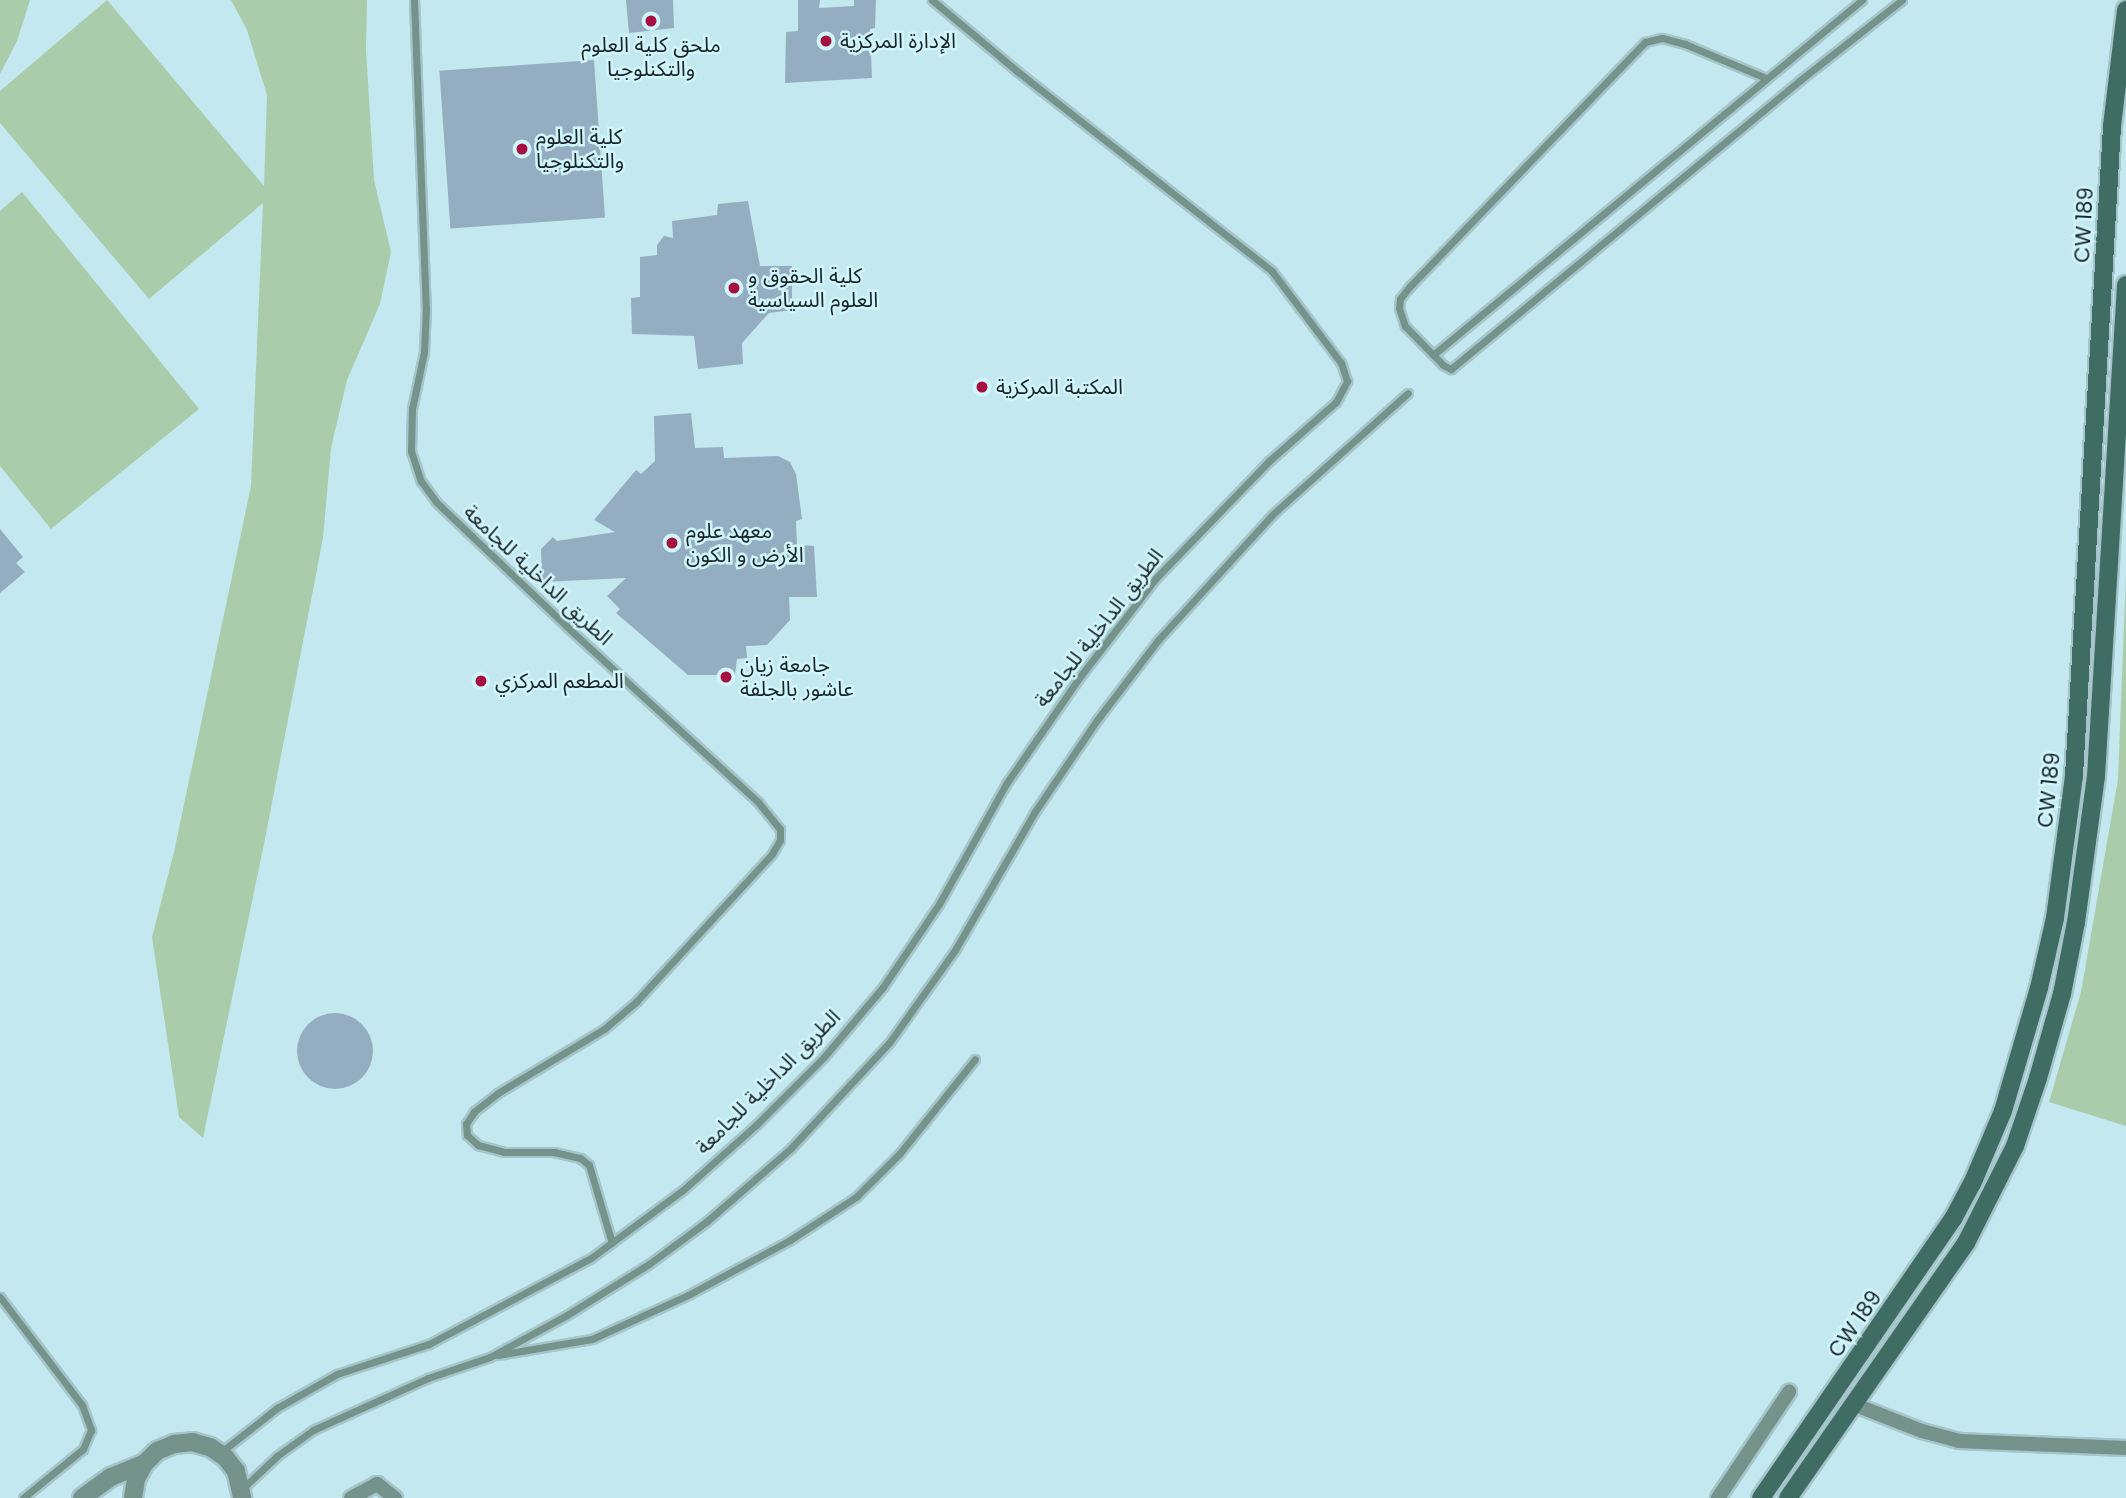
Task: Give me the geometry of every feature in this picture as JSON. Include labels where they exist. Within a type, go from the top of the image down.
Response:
[{"type":"main road","name":"CW 189","points":[[1760,1498],[1953,1219],[2003,1111],[2039,988],[2054,918],[2074,776],[2112,126],[2126,10]]},
{"type":"main road","name":"CW 189","points":[[1788,1498],[1947,1273],[1984,1211],[2028,1113],[2062,994],[2087,850],[2096,776],[2126,285]]},
{"type":"street","points":[[1718,1498],[1789,1392]]},
{"type":"street","points":[[1853,1404],[1922,1432],[1959,1441],[2126,1448]]},
{"type":"street","points":[[133,1498],[136,1479],[144,1464],[157,1451],[174,1444],[192,1442],[220,1453],[236,1471],[242,1494]]},
{"type":"street","points":[[82,1498],[111,1478],[144,1464]]},
{"type":"street","points":[[351,1498],[372,1485],[377,1485],[395,1498]]},
{"type":"lane","name":"الطريق الداخلية للجامعة","points":[[414,0],[426,308],[424,352],[412,410],[411,451],[421,481],[436,502],[546,607],[758,802],[780,830],[780,840],[772,854],[637,1001],[604,1028],[498,1093],[474,1112],[466,1124],[467,1135],[478,1145],[504,1152],[554,1152],[580,1158],[589,1165],[612,1243]]},
{"type":"lane","name":"الطريق الداخلية للجامعة","points":[[220,1453],[277,1408],[337,1374],[429,1344],[591,1258],[683,1189],[756,1125],[824,1057],[883,987],[939,904],[1006,785],[1094,658],[1156,578],[1269,461],[1336,402],[1347,381],[1341,363],[1272,271],[1017,71],[932,0]]},
{"type":"lane","points":[[1433,355],[1862,0]]},
{"type":"lane","points":[[1766,78],[1685,44],[1662,38],[1645,42],[1400,299],[1399,314],[1405,326],[1448,368],[1456,366],[1799,81],[1902,0]]},
{"type":"lane","points":[[490,1357],[614,1286],[706,1222],[791,1148],[848,1090],[889,1043],[955,950],[1034,813],[1097,720],[1159,639],[1273,514],[1408,393]]},
{"type":"lane","points":[[242,1494],[277,1456],[313,1430],[428,1378],[490,1357],[592,1339],[688,1295],[790,1240],[864,1188],[900,1153],[975,1059]]},
{"type":"lane","points":[[0,1297],[82,1405],[91,1430],[83,1449],[23,1498]]},
{"type":"green space","points":[[0,0],[30,0],[17,41],[0,74]]},
{"type":"green space","points":[[107,0],[264,186],[267,95],[247,30],[231,0],[367,0],[366,50],[374,180],[391,252],[380,304],[347,380],[331,448],[323,538],[265,839],[203,1138],[179,1117],[152,937],[174,852],[251,486],[263,203],[149,299],[0,123],[0,91]]},
{"type":"green space","points":[[22,192],[199,409],[51,529],[0,466],[0,211]]},
{"type":"green space","points":[[2126,574],[2126,1126],[2049,1102],[2081,992],[2118,779]]},
{"type":"building","name":"ملحق كلية العلوم والتكنلوجيا","points":[[626,0],[673,0],[674,28],[629,33]]},
{"type":"building","name":"الإدارة المركزية","points":[[798,0],[820,0],[819,8],[854,6],[854,0],[876,0],[875,28],[870,29],[872,78],[785,83],[786,32],[798,31]]},
{"type":"building","name":"كلية العلوم والتكنلوجيا","points":[[594,60],[605,218],[450,228],[439,71]]},
{"type":"building","name":"كلية الحقوق و العلوم السياسية","points":[[748,201],[760,266],[792,266],[792,310],[769,313],[742,343],[743,364],[698,369],[694,336],[632,334],[631,298],[640,297],[640,257],[657,255],[657,245],[664,236],[673,238],[672,221],[717,215],[718,204]]},
{"type":"building","name":"معهد علوم الأرض و الكون","points":[[691,413],[695,448],[723,447],[724,458],[778,456],[790,462],[796,474],[802,519],[796,521],[797,545],[814,546],[817,597],[789,597],[790,620],[767,645],[746,646],[747,658],[737,659],[735,675],[688,675],[616,613],[620,609],[607,596],[626,578],[542,582],[541,549],[553,537],[557,541],[615,532],[594,520],[636,470],[641,474],[655,461],[654,416]]},
{"type":"building","points":[[0,529],[23,557],[16,563],[25,572],[0,593]]},
{"type":"building","points":[[335,1013],[350,1016],[362,1024],[370,1036],[373,1051],[370,1066],[362,1078],[350,1086],[335,1089],[320,1086],[308,1078],[300,1066],[297,1051],[300,1036],[308,1024],[320,1016]]},
{"type":"place","name":"ملحق كلية العلوم والتكنلوجيا","points":[[651,21]]},
{"type":"place","name":"الإدارة المركزية","points":[[826,41]]},
{"type":"place","name":"كلية العلوم والتكنلوجيا","points":[[522,149]]},
{"type":"place","name":"كلية الحقوق و العلوم السياسية","points":[[734,288]]},
{"type":"place","name":"المكتبة المركزية","points":[[982,387]]},
{"type":"place","name":"معهد علوم الأرض و الكون","points":[[672,543]]},
{"type":"place","name":"جامعة زيان عاشور بالجلفة","points":[[726,677]]},
{"type":"place","name":"المطعم المركزي","points":[[481,681]]}]
